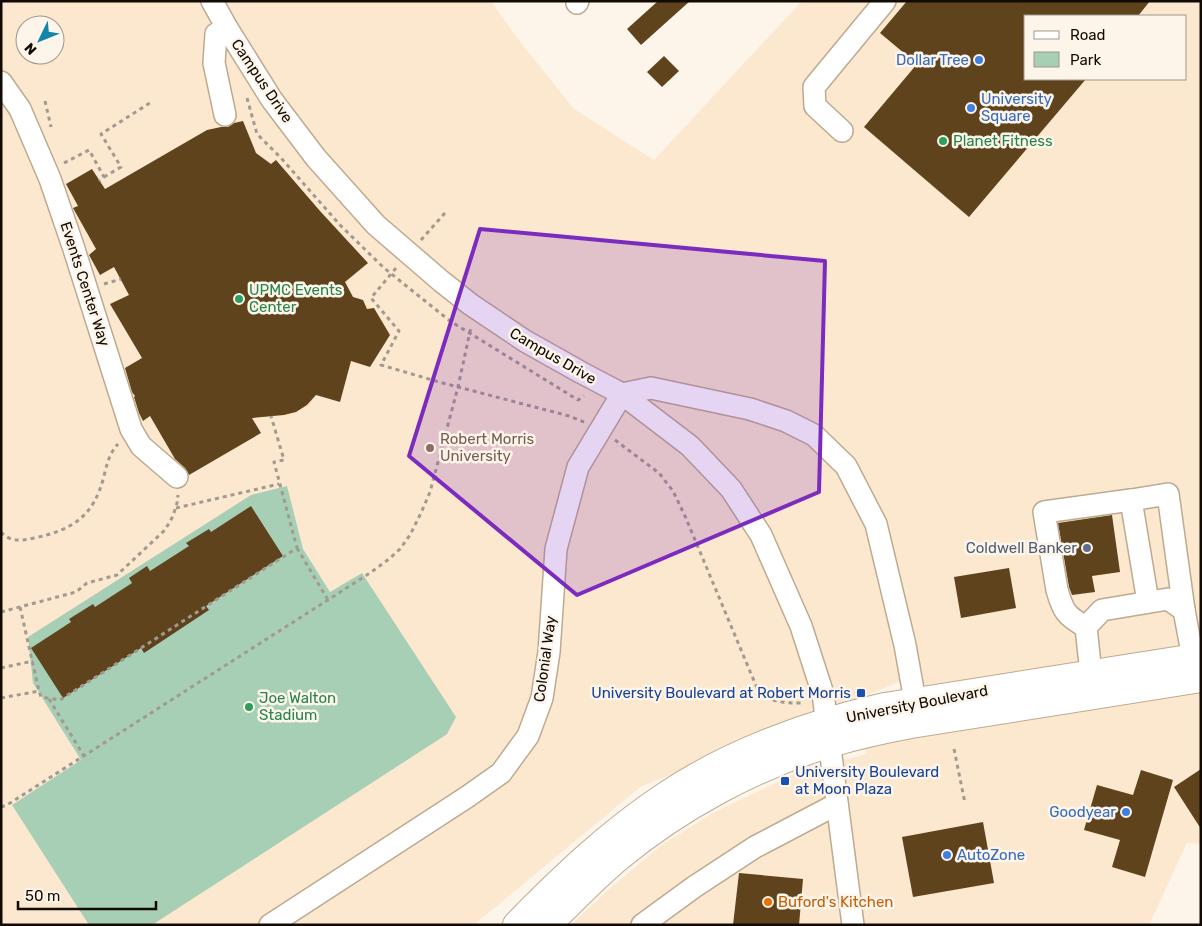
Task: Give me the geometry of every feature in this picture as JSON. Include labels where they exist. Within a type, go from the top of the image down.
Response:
[{"type":"main road","name":"University Boulevard","points":[[517,925],[572,870],[632,820],[697,777],[734,758],[772,742],[828,733],[876,731],[1198,664]]},
{"type":"main road","name":"University Boulevard","points":[[547,925],[589,883],[618,858],[680,812],[713,793],[787,758],[828,733],[852,714],[915,701],[1091,674],[1198,664]]},
{"type":"street","name":"Campus Drive","points":[[212,1],[272,100],[316,158],[376,224],[441,282],[470,304],[525,341],[622,394],[690,446],[730,489],[761,535],[801,626],[823,694],[853,925]]},
{"type":"street","points":[[842,131],[816,106],[814,87],[885,1]]},
{"type":"street","points":[[225,115],[214,63],[216,34],[227,28]]},
{"type":"street","name":"Events Center Way","points":[[1,82],[20,109],[50,179],[132,429],[141,446],[177,477]]},
{"type":"street","points":[[622,394],[651,388],[750,409],[786,421],[814,436],[846,466],[876,524],[905,645],[915,701]]},
{"type":"street","name":"Colonial Way","points":[[270,925],[494,777],[528,736],[542,698],[549,652],[556,549],[578,467],[622,394]]},
{"type":"street","points":[[1086,627],[1074,621],[1064,612],[1057,590],[1044,512],[1168,494],[1184,610],[1198,664]]},
{"type":"street","points":[[1132,500],[1148,602]]},
{"type":"street","points":[[1091,674],[1086,627],[1102,610],[1168,599],[1184,610]]},
{"type":"street","points":[[642,925],[694,887],[755,847],[837,804]]},
{"type":"path","points":[[99,181],[120,167],[101,134],[153,101]]},
{"type":"path","points":[[60,166],[89,150],[104,178]]},
{"type":"path","points":[[417,245],[445,213]]},
{"type":"path","points":[[392,275],[398,265]]},
{"type":"path","points":[[1,806],[7,805],[370,573],[400,549],[410,535],[430,492],[458,387],[473,321]]},
{"type":"path","points":[[271,416],[284,460],[274,462],[297,548],[328,600]]},
{"type":"path","points":[[1,532],[13,540],[23,541],[66,529],[79,520],[90,509],[97,497],[112,451],[132,429]]},
{"type":"path","points":[[1,612],[76,592],[87,583],[116,576],[165,530],[174,516],[179,487],[177,477]]},
{"type":"path","points":[[176,508],[279,484]]},
{"type":"path","points":[[20,607],[39,691],[42,697],[60,700],[297,548]]},
{"type":"path","points":[[1,668],[33,661]]},
{"type":"path","points":[[1,698],[39,691]]},
{"type":"path","points":[[48,698],[84,756]]},
{"type":"path","points":[[954,749],[964,803]]},
{"type":"highlighted area","points":[[480,229],[825,261],[819,492],[577,595],[409,456]]},
{"type":"shaded area","name":"Robert Morris University","points":[[1,1],[491,1],[517,38],[574,109],[654,160],[802,1],[1201,1],[1201,844],[1187,843],[1149,925],[571,925],[608,890],[663,844],[713,813],[794,774],[866,754],[862,735],[911,724],[904,680],[640,787],[474,925],[1,925]]},
{"type":"green space","name":"Joe Walton Stadium","points":[[287,486],[303,549],[330,592],[362,573],[456,717],[447,734],[152,925],[89,925],[12,805],[81,760],[33,683],[28,637],[251,495]]},
{"type":"building","points":[[658,1],[690,1],[641,45],[627,29]]},
{"type":"building","name":"University Square","points":[[907,1],[1150,1],[1139,15],[1024,15],[1024,80],[1085,80],[969,217],[864,127],[917,64],[880,33]]},
{"type":"building","points":[[664,56],[679,71],[662,87],[647,72]]},
{"type":"building","name":"UPMC Events Center","points":[[243,121],[256,153],[271,164],[276,160],[368,263],[345,282],[353,297],[363,300],[367,309],[374,308],[390,335],[370,367],[351,361],[340,402],[316,395],[307,405],[296,412],[252,418],[261,433],[189,475],[185,468],[175,459],[150,416],[143,421],[139,413],[125,368],[142,358],[110,304],[129,295],[114,267],[100,275],[89,255],[96,249],[73,208],[78,206],[66,184],[92,169],[105,189],[207,130],[228,127]]},
{"type":"building","points":[[251,506],[283,556],[206,606],[209,610],[144,653],[141,648],[63,698],[31,648],[71,622],[69,619],[93,604],[95,607],[132,583],[129,578],[147,566],[150,571],[189,546],[186,543],[209,529],[211,532]]},
{"type":"building","points":[[1112,515],[1120,572],[1092,576],[1095,592],[1072,595],[1058,523]]},
{"type":"building","points":[[1009,568],[1016,608],[961,618],[954,577]]},
{"type":"building","points":[[1201,769],[1201,829],[1174,787]]},
{"type":"building","name":"Goodyear","points":[[1141,770],[1173,780],[1145,877],[1112,867],[1120,840],[1084,830],[1097,785],[1133,795]]},
{"type":"building","name":"AutoZone","points":[[983,822],[994,883],[913,897],[902,837]]},
{"type":"building","name":"Buford's Kitchen","points":[[739,873],[803,879],[799,925],[733,925]]},
{"type":"place","name":"Dollar Tree","points":[[979,60]]},
{"type":"place","name":"University Square","points":[[971,108]]},
{"type":"place","name":"Planet Fitness","points":[[943,141]]},
{"type":"place","name":"UPMC Events Center","points":[[239,299]]},
{"type":"place","name":"Robert Morris University","points":[[430,448]]},
{"type":"place","name":"Coldwell Banker","points":[[1087,548]]},
{"type":"place","name":"University Boulevard at Robert Morris","points":[[861,693]]},
{"type":"place","name":"Joe Walton Stadium","points":[[249,707]]},
{"type":"place","name":"University Boulevard at Moon Plaza","points":[[785,781]]},
{"type":"place","name":"Goodyear","points":[[1126,812]]},
{"type":"place","name":"AutoZone","points":[[947,855]]},
{"type":"place","name":"Buford's Kitchen","points":[[768,902]]}]
